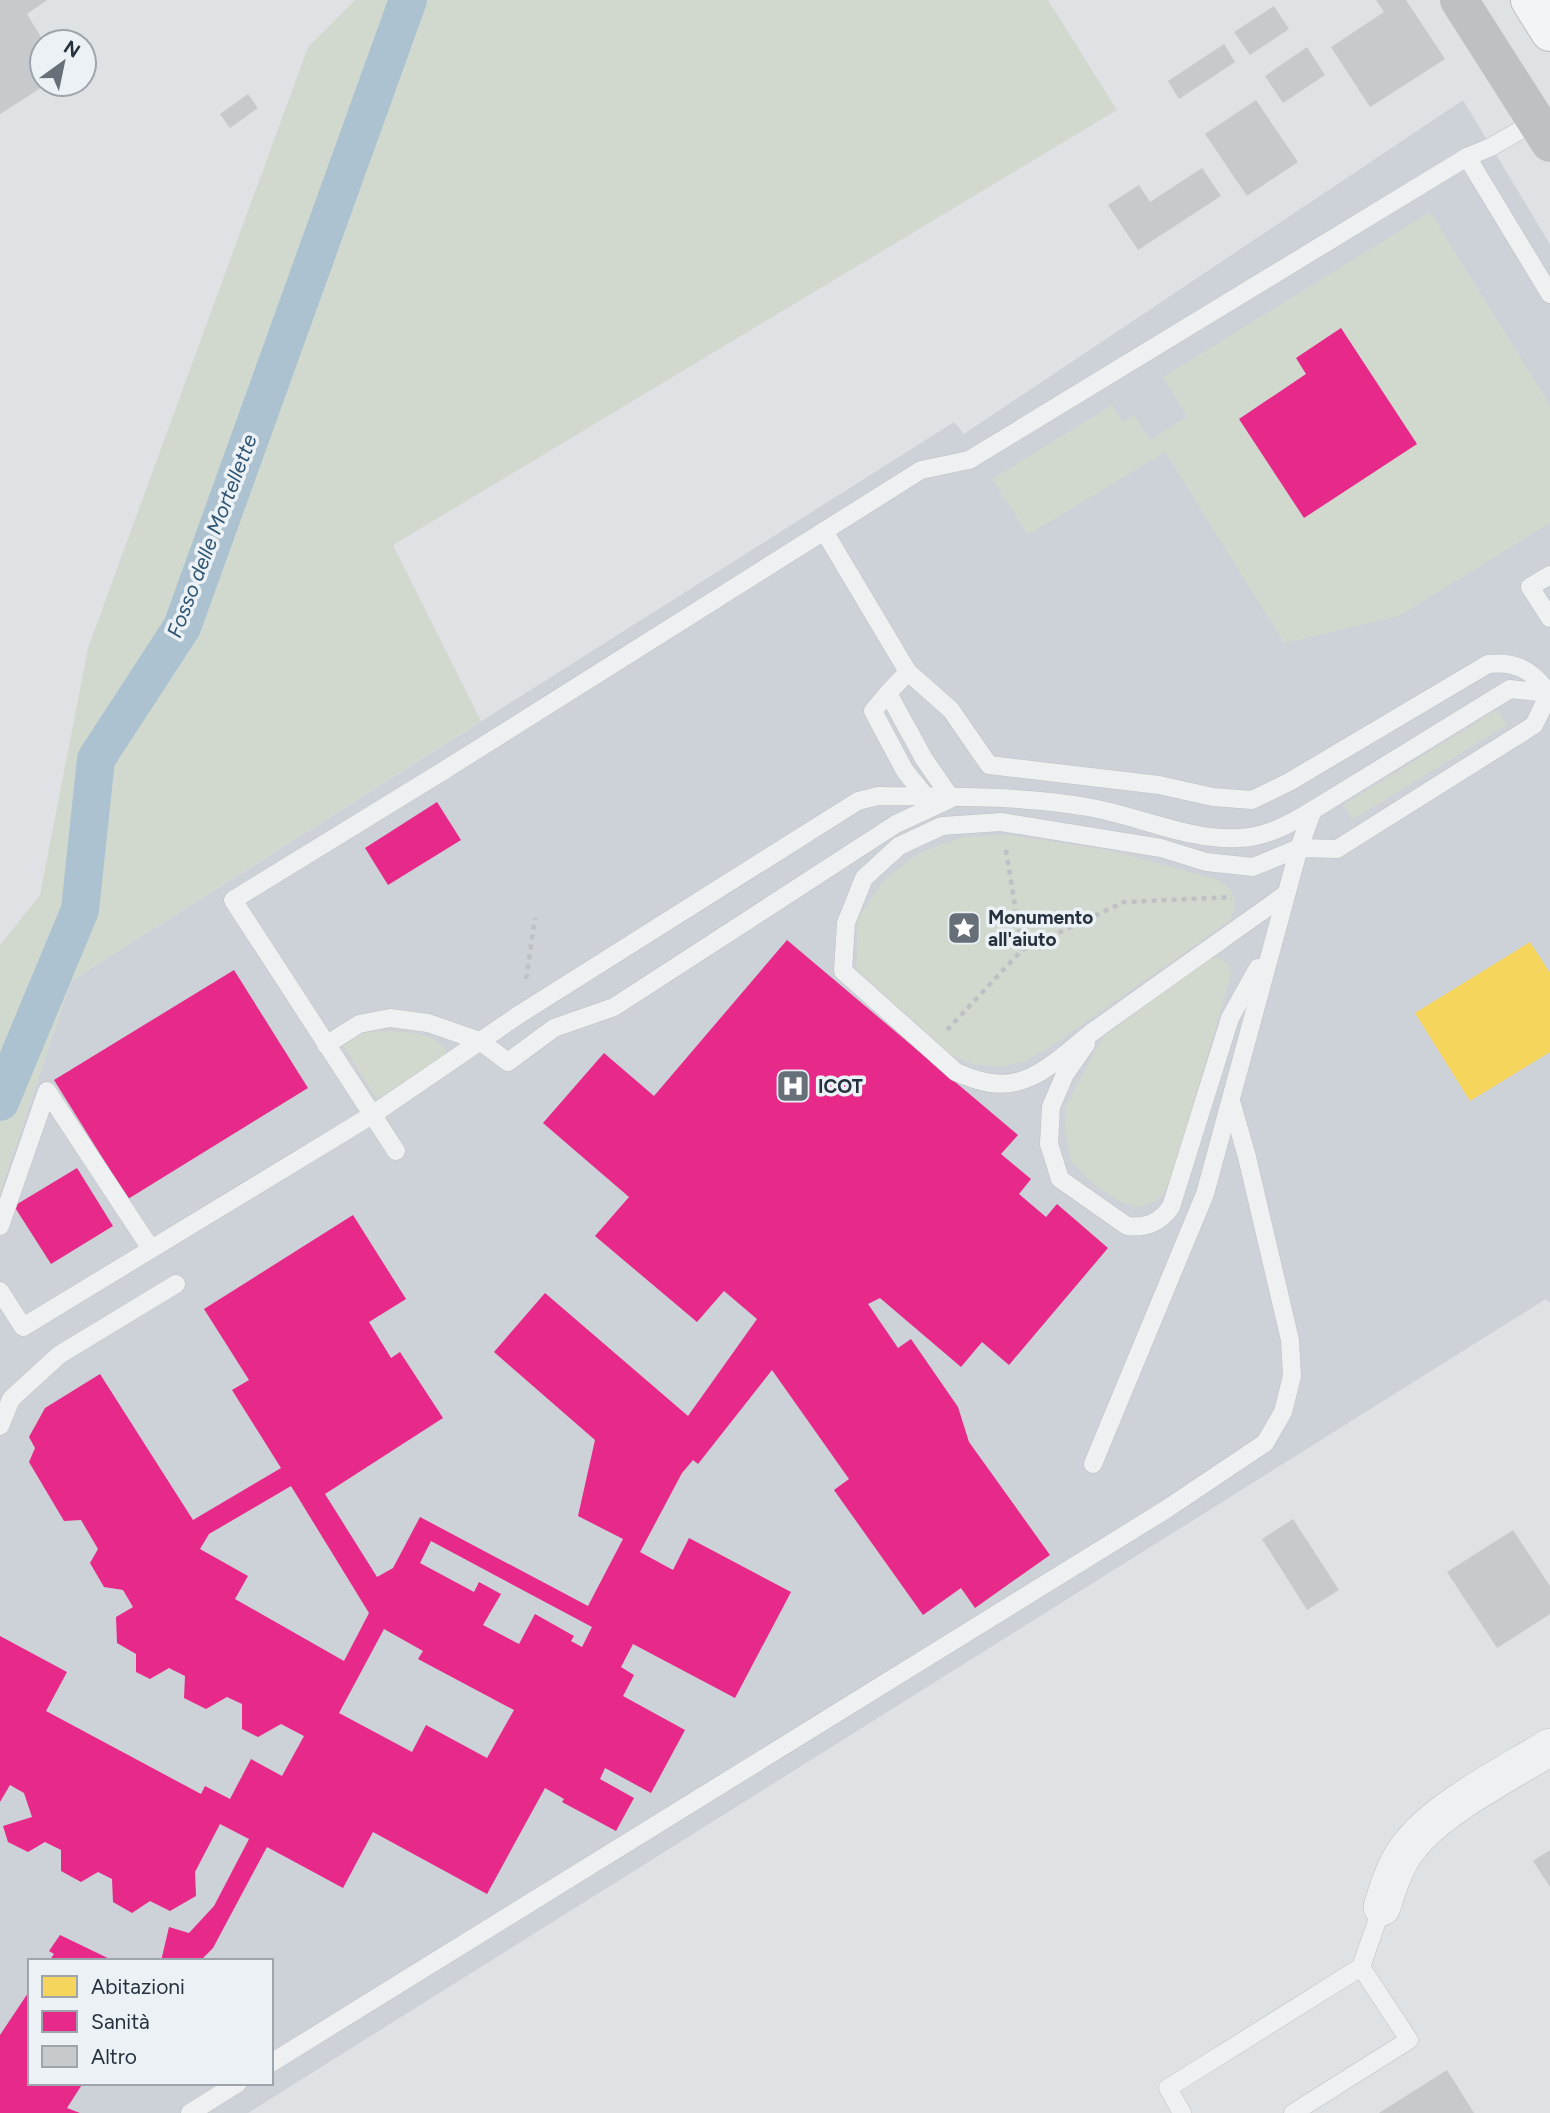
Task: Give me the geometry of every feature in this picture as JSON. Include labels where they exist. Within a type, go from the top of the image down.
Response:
[{"type":"main road","points":[[1530,0],[1550,32]]},
{"type":"street","points":[[1459,0],[1543,132]]},
{"type":"street","points":[[1382,1907],[1399,1863],[1421,1833],[1444,1814],[1550,1747]]},
{"type":"lane","points":[[396,1151],[233,900],[921,470],[969,460],[1467,157],[1543,132]]},
{"type":"lane","points":[[1467,157],[1550,294]]},
{"type":"lane","points":[[824,531],[908,672],[951,710],[989,765],[1159,785],[1213,797],[1252,800],[1289,782],[1488,664],[1518,666],[1531,673],[1549,692]]},
{"type":"lane","points":[[1550,575],[1530,587],[1550,618]]},
{"type":"lane","points":[[908,672],[873,711],[905,771],[926,797]]},
{"type":"lane","points":[[0,1291],[23,1327],[372,1115],[520,1014],[858,801],[878,796],[1029,800],[1087,807],[1199,834],[1239,838],[1279,830],[1510,690],[1549,692]]},
{"type":"lane","points":[[1286,894],[1046,1068],[1025,1080],[1002,1084],[978,1082],[956,1072],[843,971],[846,923],[863,878],[899,846],[942,826],[1001,822],[1161,848],[1206,862],[1253,867],[1299,848],[1338,849],[1534,725],[1549,692]]},
{"type":"lane","points":[[888,693],[924,759],[951,798]]},
{"type":"lane","points":[[326,1045],[359,1024],[390,1018],[428,1023],[481,1041],[508,1062],[554,1028],[614,1007],[896,824],[951,798]]},
{"type":"lane","points":[[1093,1464],[1205,1194],[1273,940],[1299,848],[1313,810]]},
{"type":"lane","points":[[1095,1030],[1065,1074],[1051,1107],[1049,1144],[1060,1179],[1126,1226],[1152,1224],[1164,1217],[1171,1207],[1230,1018],[1273,940]]},
{"type":"lane","points":[[0,1226],[47,1091],[151,1249]]},
{"type":"lane","points":[[273,2062],[1153,1517],[1265,1443],[1283,1412],[1292,1376],[1290,1340],[1247,1157],[1231,1101]]},
{"type":"lane","points":[[0,1426],[11,1399],[59,1355],[176,1284]]},
{"type":"lane","points":[[1182,2113],[1168,2088],[1361,1967],[1382,1907]]},
{"type":"lane","points":[[1293,2113],[1409,2040],[1361,1967]]},
{"type":"lane","points":[[190,2113],[235,2085]]},
{"type":"path","points":[[1001,822],[1022,950]]},
{"type":"path","points":[[929,1048],[1022,950],[1124,902],[1286,894]]},
{"type":"path","points":[[520,1014],[535,918]]},
{"type":"shaded area","points":[[355,0],[405,0],[416,12],[425,0],[1048,0],[1117,110],[393,545],[481,721],[71,981],[0,1192],[0,945],[40,895],[88,648],[308,47]]},
{"type":"shaded area","name":"ICOT","points":[[1463,100],[1550,244],[1550,1303],[1546,1299],[248,2113],[0,2113],[0,1192],[71,981],[954,422],[964,434]]},
{"type":"shaded area","points":[[1430,212],[1550,405],[1550,523],[1399,616],[1284,643],[1165,452],[1028,535],[992,479],[1112,405],[1123,422],[1134,415],[1150,440],[1187,417],[1163,377]],"holes":[[[1341,328],[1417,444],[1304,518],[1239,419],[1306,374],[1296,358]]]},
{"type":"shaded area","points":[[1497,710],[1507,725],[1352,820],[1343,805]]},
{"type":"shaded area","points":[[1008,835],[1108,850],[1212,878],[1230,890],[1235,902],[1232,915],[1228,922],[1026,1061],[1000,1067],[973,1064],[949,1054],[856,969],[858,919],[883,881],[919,853],[963,837]]},
{"type":"shaded area","points":[[1216,957],[1229,965],[1231,976],[1171,1180],[1156,1201],[1132,1207],[1099,1189],[1072,1163],[1066,1136],[1065,1107],[1103,1037],[1206,960]]},
{"type":"shaded area","points":[[391,1031],[421,1035],[434,1040],[446,1049],[445,1056],[377,1099],[343,1045],[364,1032]]},
{"type":"building: Abitazioni","points":[[1530,942],[1550,973],[1550,1052],[1470,1101],[1415,1013]]},
{"type":"building: Sanità","points":[[1341,328],[1417,444],[1304,518],[1239,419],[1306,374],[1296,358]]},
{"type":"building: Sanità","points":[[437,802],[461,840],[388,885],[365,848]]},
{"type":"building: Sanità","points":[[787,940],[1018,1135],[1001,1154],[1031,1179],[1019,1194],[1046,1217],[1057,1204],[1108,1248],[1009,1365],[982,1342],[961,1367],[880,1298],[868,1304],[898,1348],[911,1339],[958,1407],[969,1442],[1050,1555],[975,1608],[961,1588],[923,1615],[834,1490],[849,1479],[772,1370],[698,1464],[693,1460],[682,1473],[640,1552],[673,1570],[689,1538],[791,1592],[735,1698],[633,1644],[621,1667],[634,1675],[623,1696],[685,1730],[651,1793],[605,1768],[600,1779],[634,1798],[616,1831],[562,1802],[564,1799],[545,1788],[487,1894],[373,1832],[343,1888],[267,1847],[213,1948],[202,1959],[161,1959],[169,1927],[189,1933],[214,1906],[249,1839],[220,1824],[195,1872],[196,1896],[170,1911],[150,1901],[132,1913],[113,1902],[112,1879],[98,1872],[81,1882],[61,1871],[61,1850],[45,1842],[28,1852],[8,1842],[3,1826],[32,1817],[24,1793],[10,1785],[0,1802],[0,1636],[67,1672],[46,1711],[201,1794],[205,1786],[230,1799],[251,1759],[282,1776],[304,1736],[281,1724],[258,1737],[242,1729],[242,1704],[227,1697],[206,1709],[184,1698],[185,1676],[169,1668],[150,1679],[136,1672],[136,1654],[117,1643],[116,1617],[133,1607],[123,1590],[104,1587],[90,1563],[98,1549],[81,1520],[64,1521],[29,1462],[35,1448],[29,1437],[45,1408],[100,1374],[193,1520],[281,1468],[232,1390],[249,1380],[204,1309],[353,1215],[406,1299],[369,1322],[391,1358],[400,1352],[443,1418],[325,1494],[377,1577],[393,1568],[420,1517],[588,1606],[623,1539],[578,1516],[595,1440],[494,1352],[545,1293],[688,1416],[757,1319],[724,1291],[697,1322],[595,1236],[629,1197],[543,1123],[604,1053],[654,1096]],"holes":[[[291,1486],[369,1613],[344,1661],[235,1599],[248,1576],[200,1549],[209,1534]],[[431,1541],[592,1627],[582,1647],[571,1641],[574,1636],[535,1614],[519,1644],[483,1625],[501,1594],[479,1582],[474,1592],[420,1563]],[[384,1629],[423,1651],[418,1659],[514,1710],[487,1758],[426,1725],[412,1752],[339,1713]]]},
{"type":"building: Sanità","points":[[234,970],[308,1088],[128,1199],[54,1080]]},
{"type":"building: Sanità","points":[[77,1168],[113,1226],[51,1264],[14,1206]]},
{"type":"building: Sanità","points":[[60,1935],[110,1959],[50,1959],[54,1954],[49,1951]]},
{"type":"building: Sanità","points":[[28,1993],[28,2085],[82,2085],[67,2108],[80,2113],[0,2113],[0,2035]]},
{"type":"building: Altro","points":[[0,0],[47,0],[27,14],[36,28],[28,28],[28,96],[0,114]]},
{"type":"building: Altro","points":[[1376,0],[1406,0],[1445,59],[1370,107],[1331,47],[1384,12]]},
{"type":"building: Altro","points":[[1274,6],[1289,29],[1250,55],[1234,32]]},
{"type":"building: Altro","points":[[1224,44],[1235,62],[1179,99],[1168,81]]},
{"type":"building: Altro","points":[[1307,47],[1325,75],[1283,103],[1265,76]]},
{"type":"building: Altro","points":[[248,94],[258,108],[230,128],[220,114]]},
{"type":"building: Altro","points":[[1256,100],[1298,162],[1247,196],[1205,134]]},
{"type":"building: Altro","points":[[1202,168],[1221,196],[1138,250],[1108,205],[1139,185],[1150,202]]},
{"type":"building: Altro","points":[[1293,1519],[1339,1590],[1307,1610],[1262,1539]]},
{"type":"building: Altro","points":[[1513,1530],[1550,1586],[1550,1614],[1497,1648],[1447,1572]]},
{"type":"building: Altro","points":[[1550,1850],[1550,1887],[1533,1861]]},
{"type":"building: Altro","points":[[1447,2070],[1474,2113],[1379,2113]]},
{"type":"waterway","name":"Fosso delle Mortellette","points":[[0,1102],[80,910],[96,759],[182,627],[408,0]]},
{"type":"place","name":"Monumento all'aiuto","points":[[964,928]]},
{"type":"place","name":"ICOT","points":[[793,1086]]}]
